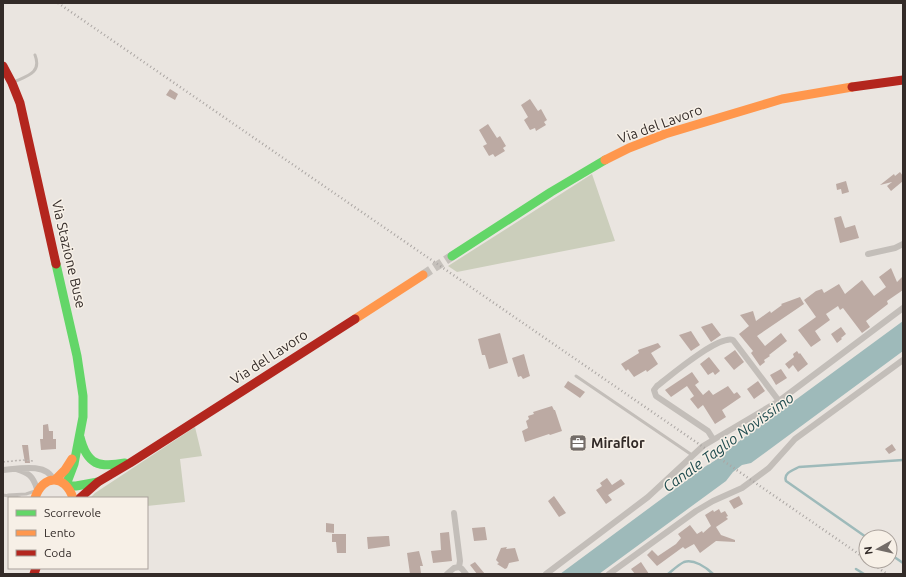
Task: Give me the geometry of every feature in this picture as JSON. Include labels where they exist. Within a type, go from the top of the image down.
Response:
[{"type":"street","name":"Via Stazione Buse","points":[[3,66],[12,83],[22,114],[78,356],[83,396],[83,417],[74,464],[67,485]]},
{"type":"street","name":"Via del Lavoro","points":[[452,256],[557,188],[629,148],[665,134],[782,99],[834,89],[903,80]]},
{"type":"street","points":[[868,254],[895,248],[903,244]]},
{"type":"street","name":"Via del Lavoro","points":[[81,497],[98,482],[423,275]]},
{"type":"street","points":[[546,574],[648,497],[692,455],[713,439],[779,401],[903,308]]},
{"type":"street","points":[[713,439],[708,431],[656,396],[654,390],[657,386],[705,349],[726,339],[733,340],[779,401]]},
{"type":"street","points":[[609,574],[696,511],[713,501],[742,488],[769,468],[795,439],[903,360]]},
{"type":"street","name":"Via del Lavoro","points":[[80,436],[84,451],[96,464],[108,466],[130,463]]},
{"type":"street","name":"Via Stazione Buse","points":[[36,493],[46,482],[54,480],[68,466],[75,453]]},
{"type":"street","points":[[3,470],[25,467],[39,469],[52,477],[54,480],[67,485],[72,492],[73,497]]},
{"type":"street","points":[[14,469],[29,474],[35,482],[36,493]]},
{"type":"street","name":"Via del Lavoro","points":[[67,485],[76,486],[98,482]]},
{"type":"street","points":[[454,514],[460,561],[458,567]]},
{"type":"street","points":[[446,574],[458,567]]},
{"type":"street","points":[[458,567],[466,574]]},
{"type":"lane","points":[[12,83],[32,74],[36,70],[37,61],[35,55]]},
{"type":"lane","points":[[576,376],[692,455]]},
{"type":"lane","points":[[3,495],[36,493]]},
{"type":"lane","points":[[8,495],[16,497]]},
{"type":"path","points":[[3,462],[23,460],[36,461]]},
{"type":"green space","points":[[592,174],[615,241],[457,272],[448,266]]},
{"type":"green space","points":[[195,427],[202,456],[180,459],[185,502],[148,506],[148,497],[91,497]]},
{"type":"water","points":[[903,321],[903,351],[751,463],[742,465],[733,472],[726,481],[599,574],[560,574],[720,457],[734,445]]},
{"type":"building","points":[[170,89],[178,94],[175,100],[166,95]]},
{"type":"building","points":[[530,99],[538,111],[541,109],[547,120],[544,122],[546,125],[536,131],[535,128],[530,130],[524,120],[528,117],[521,105]]},
{"type":"building","points":[[488,124],[497,138],[500,136],[506,146],[503,148],[505,151],[495,157],[493,154],[489,156],[483,146],[487,144],[479,130]]},
{"type":"building","points":[[900,172],[903,176],[903,181],[891,191],[887,186],[892,182],[880,185],[894,174],[895,176]]},
{"type":"building","points":[[846,181],[849,192],[842,194],[841,189],[837,190],[836,184]]},
{"type":"building","points":[[841,216],[845,228],[855,225],[859,238],[840,243],[834,218]]},
{"type":"building","points":[[891,268],[897,282],[903,276],[903,290],[887,301],[888,304],[866,321],[870,327],[862,333],[843,308],[840,310],[838,306],[826,314],[830,320],[815,331],[821,340],[811,347],[798,330],[816,317],[804,300],[816,291],[822,289],[824,293],[839,284],[845,294],[862,280],[874,296],[886,287],[879,277]]},
{"type":"building","points":[[800,297],[804,304],[757,336],[765,346],[781,333],[787,341],[769,355],[770,356],[764,360],[765,362],[760,366],[751,353],[753,351],[739,334],[749,326],[740,315],[753,311],[756,321],[770,311],[771,313],[782,305],[781,304]]},
{"type":"building","points":[[712,323],[721,335],[711,342],[701,327]]},
{"type":"building","points":[[841,327],[846,334],[837,343],[831,334]]},
{"type":"building","points":[[691,331],[700,345],[691,351],[679,335]]},
{"type":"building","points":[[500,333],[508,363],[489,369],[485,355],[482,355],[478,339]]},
{"type":"building","points":[[658,343],[661,347],[651,353],[658,364],[647,372],[646,370],[634,377],[628,369],[626,371],[621,364],[639,353],[638,350]]},
{"type":"building","points":[[735,350],[744,362],[734,370],[724,358]]},
{"type":"building","points":[[797,351],[808,364],[798,372],[793,365],[789,369],[785,364],[794,357],[793,354]]},
{"type":"building","points":[[524,354],[530,376],[523,379],[521,376],[518,377],[512,358]]},
{"type":"building","points":[[709,357],[720,371],[715,375],[713,372],[708,375],[700,364]]},
{"type":"building","points":[[781,369],[787,378],[776,385],[770,375]]},
{"type":"building","points":[[692,372],[699,382],[695,385],[703,395],[709,390],[713,395],[728,386],[734,394],[737,392],[741,397],[722,410],[726,417],[715,424],[703,405],[698,409],[690,399],[694,396],[687,386],[671,397],[665,390]]},
{"type":"building","points":[[568,381],[585,392],[580,398],[564,387]]},
{"type":"building","points":[[758,381],[765,391],[754,399],[747,389]]},
{"type":"building","points":[[552,406],[555,410],[562,431],[525,442],[522,431],[528,428],[526,421],[529,419],[528,416],[534,414],[533,412]]},
{"type":"building","points":[[48,424],[49,431],[53,431],[53,439],[56,439],[56,449],[41,450],[40,439],[43,439],[43,425]]},
{"type":"building","points":[[892,444],[896,450],[889,454],[885,449]]},
{"type":"building","points":[[22,445],[28,445],[30,463],[25,463]]},
{"type":"building","points":[[607,478],[612,485],[621,479],[625,484],[608,495],[612,500],[606,504],[596,490],[602,486],[600,483]]},
{"type":"building","points":[[554,496],[566,513],[559,517],[548,501]]},
{"type":"building","points":[[739,496],[743,504],[734,509],[729,501]]},
{"type":"building","points":[[719,509],[721,513],[725,511],[728,519],[716,527],[721,535],[735,540],[735,542],[716,541],[700,553],[694,544],[685,549],[683,547],[657,566],[647,555],[652,550],[658,556],[676,544],[681,538],[678,534],[690,525],[697,534],[702,531],[703,533],[711,526],[705,515],[713,510],[714,512]]},
{"type":"building","points":[[326,523],[334,524],[334,533],[326,532]]},
{"type":"building","points":[[485,527],[487,540],[474,541],[472,528]]},
{"type":"building","points":[[449,532],[452,561],[433,563],[431,551],[441,550],[440,533]]},
{"type":"building","points":[[332,534],[346,534],[346,553],[337,553],[336,542],[332,542]]},
{"type":"building","points":[[389,536],[390,546],[368,549],[367,537]]},
{"type":"building","points":[[507,547],[506,549],[515,548],[519,561],[509,563],[505,569],[497,564],[499,563],[496,560],[501,548]]},
{"type":"building","points":[[419,551],[423,566],[420,566],[421,573],[410,574],[407,553]]},
{"type":"building","points":[[475,562],[485,574],[477,574],[470,565]]},
{"type":"building","points":[[641,562],[649,574],[635,574],[631,569]]},
{"type":"waterway","points":[[858,531],[786,481],[785,478],[787,474],[799,467],[903,460]]},
{"type":"waterway","points":[[898,560],[903,563]]},
{"type":"waterway","points":[[668,574],[682,563],[688,561],[700,564],[713,574]]},
{"type":"waterway","points":[[856,569],[864,574]]},
{"type":"tunnel","points":[[423,275],[452,256]]},
{"type":"railway","points":[[58,3],[858,553]]},
{"type":"railway","points":[[880,569],[887,574]]},
{"type":"traffic: fast","points":[[452,256],[551,192],[605,160]]},
{"type":"traffic: fast","points":[[56,264],[77,356],[83,396],[83,417],[74,464],[66,485]]},
{"type":"traffic: fast","points":[[80,437],[86,454],[95,462],[108,465],[125,463]]},
{"type":"traffic: fast","points":[[68,486],[98,482]]},
{"type":"traffic: slow","points":[[605,160],[629,148],[665,134],[782,99],[852,87]]},
{"type":"traffic: slow","points":[[355,319],[423,275]]},
{"type":"traffic: slow","points":[[55,480],[65,470],[72,459]]},
{"type":"traffic: slow","points":[[36,497],[43,484],[54,480],[65,484],[72,497]]},
{"type":"traffic: jam","points":[[3,66],[20,103],[56,264]]},
{"type":"traffic: jam","points":[[852,87],[903,80]]},
{"type":"traffic: jam","points":[[81,497],[98,482],[355,319]]},
{"type":"traffic: jam","points":[[34,574],[36,569]]},
{"type":"place","name":"Miraflor","points":[[578,443]]},
{"type":"water label","name":"Canale Taglio Novissimo","points":[[728,442]]}]
